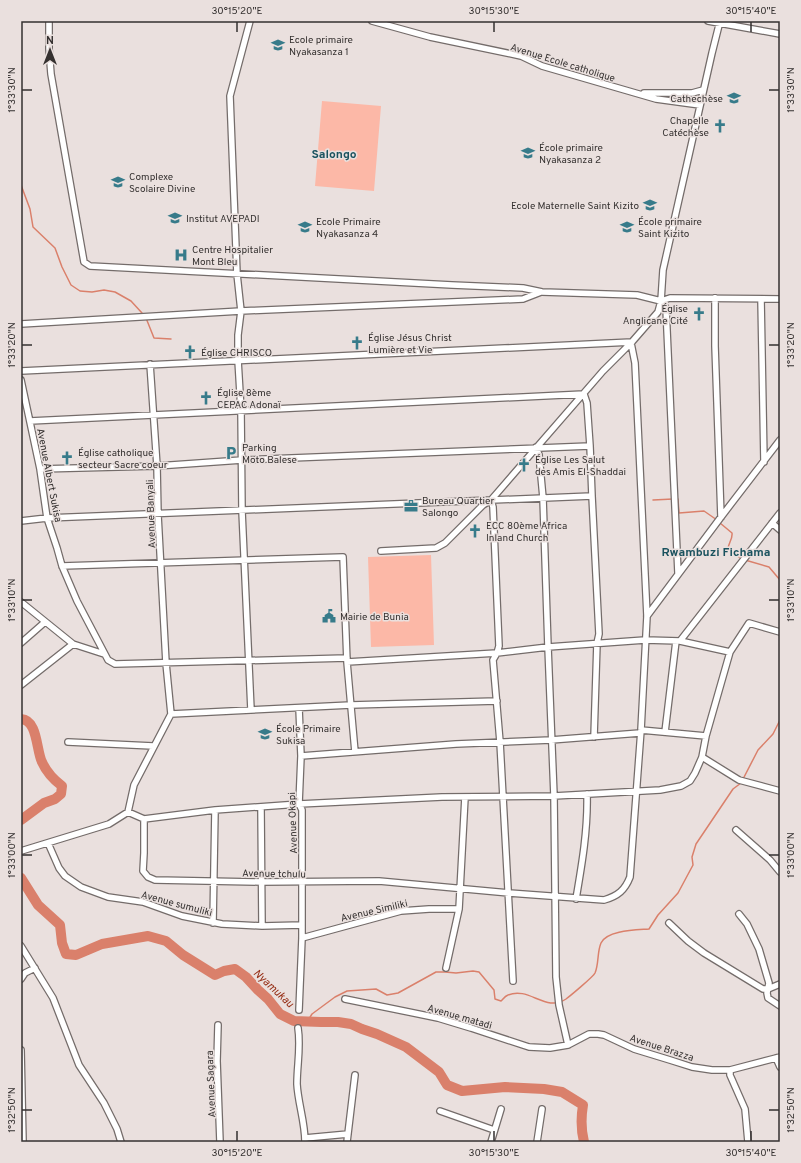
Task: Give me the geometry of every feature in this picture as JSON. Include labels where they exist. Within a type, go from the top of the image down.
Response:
[{"type":"street","points":[[50,21],[49,49],[51,74],[84,262],[90,266],[523,288],[542,292],[637,295],[661,301],[670,298],[780,299]]},
{"type":"street","points":[[250,21],[230,96],[237,274],[241,311],[238,335],[238,360],[241,410],[242,511],[251,710]]},
{"type":"street","name":"Avenue Ecole catholique","points":[[374,21],[430,37],[521,56],[542,66],[656,99],[700,105]]},
{"type":"street","points":[[708,21],[780,34]]},
{"type":"street","points":[[381,551],[436,548],[446,543],[483,504],[491,500],[603,371],[631,343],[658,312],[661,301],[663,270],[703,90],[720,22]]},
{"type":"street","points":[[639,94],[692,92],[703,90]]},
{"type":"street","points":[[21,324],[241,311],[523,299],[542,292]]},
{"type":"street","points":[[715,298],[719,519]]},
{"type":"street","points":[[761,299],[764,462]]},
{"type":"street","points":[[661,301],[666,308],[678,573]]},
{"type":"street","points":[[21,371],[631,343]]},
{"type":"street","name":"Avenue tchulu","points":[[144,819],[143,871],[148,878],[155,880],[261,882],[379,881],[576,899],[604,900],[612,898],[625,887],[630,877],[641,731],[647,616],[635,363],[631,343]]},
{"type":"street","name":"Avenue Banyali","points":[[150,364],[158,466],[158,514],[166,663]]},
{"type":"street","name":"Avenue Albert Sukisa","points":[[21,380],[40,469],[47,518],[58,548],[62,566],[76,601],[104,654],[108,660],[115,664],[249,660],[347,660],[497,653],[548,647],[645,640],[678,641],[730,652]]},
{"type":"street","points":[[30,421],[584,394]]},
{"type":"street","points":[[584,394],[587,403],[590,446],[599,634],[597,643],[594,737]]},
{"type":"street","points":[[647,616],[780,440]]},
{"type":"street","points":[[40,469],[158,466],[242,460],[590,446]]},
{"type":"street","points":[[536,447],[539,455],[543,498],[554,796],[556,977],[559,1005],[568,1045]]},
{"type":"street","points":[[21,521],[47,518],[592,496]]},
{"type":"street","points":[[491,500],[493,507],[498,646],[497,653],[493,660],[500,742],[513,982]]},
{"type":"street","points":[[665,732],[678,641],[780,513]]},
{"type":"street","points":[[772,522],[780,530]]},
{"type":"street","points":[[62,566],[342,557],[347,660],[355,752]]},
{"type":"street","points":[[21,602],[73,644],[104,654]]},
{"type":"street","points":[[21,643],[45,622]]},
{"type":"street","points":[[128,812],[144,819],[215,810],[260,808],[299,804],[435,797],[554,796],[660,790],[681,786],[690,781],[696,773],[702,757],[706,736],[730,652],[749,623],[780,632]]},
{"type":"street","points":[[21,684],[73,644]]},
{"type":"street","points":[[21,851],[109,824],[128,812],[134,785],[171,714],[166,663]]},
{"type":"street","points":[[171,714],[351,705],[497,701]]},
{"type":"street","name":"Avenue Okapi","points":[[298,1010],[302,938],[302,810],[299,804],[301,756],[299,708]]},
{"type":"street","points":[[301,756],[456,744],[594,737],[641,731],[706,736]]},
{"type":"street","points":[[68,742],[153,746]]},
{"type":"street","points":[[702,757],[741,781],[780,791]]},
{"type":"street","points":[[576,899],[588,815],[587,794]]},
{"type":"street","points":[[446,968],[459,909],[465,797]]},
{"type":"street","points":[[260,808],[262,926]]},
{"type":"street","points":[[213,923],[215,810]]},
{"type":"street","points":[[736,830],[770,860],[780,872]]},
{"type":"street","name":"Avenue sumuliki","points":[[48,843],[59,868],[65,876],[81,887],[108,897],[143,902],[182,916],[213,923],[262,926],[302,925]]},
{"type":"street","name":"Avenue Similiki","points":[[302,938],[401,911],[459,909]]},
{"type":"street","points":[[739,914],[747,924],[759,949],[769,983],[768,998],[780,1006]]},
{"type":"street","points":[[669,923],[688,941],[704,953],[763,989],[768,989],[780,984]]},
{"type":"street","points":[[21,946],[53,998],[79,1065],[104,1103],[122,1142]]},
{"type":"street","points":[[21,979],[25,973],[35,968]]},
{"type":"street","name":"Avenue matadi","points":[[346,999],[438,1018],[529,1047],[550,1048],[568,1045]]},
{"type":"street","name":"Avenue Sagara","points":[[218,1025],[217,1060],[220,1142]]},
{"type":"street","points":[[298,1028],[300,1042],[297,1083],[298,1100],[303,1114],[305,1140],[348,1134]]},
{"type":"street","name":"Avenue Brazza","points":[[568,1045],[589,1034],[604,1035],[634,1049],[677,1062],[712,1070],[730,1070],[778,1058]]},
{"type":"street","points":[[21,1050],[23,1142]]},
{"type":"street","points":[[778,1058],[780,1067]]},
{"type":"street","points":[[730,1070],[730,1075],[745,1109],[748,1142]]},
{"type":"street","points":[[347,1142],[356,1075]]},
{"type":"street","points":[[491,1142],[501,1109]]},
{"type":"street","points":[[537,1142],[542,1109]]},
{"type":"street","points":[[440,1111],[494,1130]]},
{"type":"shaded area","points":[[322,101],[381,106],[374,191],[315,186]]},
{"type":"shaded area","points":[[431,555],[434,645],[371,647],[368,557]]},
{"type":"waterway","points":[[21,185],[30,209],[33,227],[55,248],[71,285],[80,291],[92,292],[104,290],[115,292],[131,301],[142,313]]},
{"type":"waterway","points":[[146,318],[154,338],[171,339]]},
{"type":"waterway","points":[[653,500],[673,499]]},
{"type":"waterway","points":[[678,499],[679,513],[704,511],[717,520]]},
{"type":"waterway","points":[[720,523],[732,533],[728,551],[745,560],[769,567],[780,580]]},
{"type":"waterway","name":"Nyamukau","points":[[21,719],[31,724],[36,736],[40,757],[50,775],[62,786],[61,794],[55,799],[44,803],[21,820]]},
{"type":"waterway","points":[[307,1022],[312,1014],[335,997],[347,991],[376,989],[387,995],[398,993],[436,972],[479,972],[494,990],[495,999],[501,1001],[507,995],[516,993],[551,1003],[566,999],[595,973],[601,943],[604,939],[609,935],[616,933],[630,930],[649,929],[658,915],[678,893],[693,865],[692,857],[696,844],[733,789],[741,783],[758,750],[773,734],[780,720]]},
{"type":"waterway","name":"Nyamukau","points":[[21,878],[38,905],[60,925],[62,943],[66,954],[76,955],[102,944],[148,936],[166,941],[183,955],[215,975],[224,971],[235,969],[246,977],[268,999],[280,1014],[294,1021],[338,1022],[351,1024],[406,1047],[439,1072],[447,1085],[462,1091],[505,1087],[544,1089],[562,1092],[583,1105],[582,1133],[584,1142]]},
{"type":"place","name":"Ecole primaire Nyakasanza 1","points":[[278,45]]},
{"type":"place","name":"Cathechèse","points":[[734,98]]},
{"type":"place","name":"Chapelle Catéchèse","points":[[720,126]]},
{"type":"place","name":"École primaire Nyakasanza 2","points":[[528,153]]},
{"type":"place","name":"Complexe Scolaire Divine","points":[[118,182]]},
{"type":"place","name":"Ecole Maternelle Saint Kizito","points":[[650,205]]},
{"type":"place","name":"Institut AVEPADI","points":[[175,218]]},
{"type":"place","name":"Ecole Primaire Nyakasanza 4","points":[[305,227]]},
{"type":"place","name":"École primaire Saint Kizito","points":[[627,227]]},
{"type":"place","name":"Centre Hospitalier Mont Bleu","points":[[181,255]]},
{"type":"place","name":"Église Anglicane Cité","points":[[699,314]]},
{"type":"place","name":"Église Jésus Christ Lumière et Vie","points":[[357,343]]},
{"type":"place","name":"Église CHRISCO","points":[[190,352]]},
{"type":"place","name":"Église 8ème CEPAC Adonaï","points":[[206,398]]},
{"type":"place","name":"Parking Moto Balese","points":[[231,453]]},
{"type":"place","name":"Église catholique secteur Sacre coeur","points":[[67,458]]},
{"type":"place","name":"Église Les Salut des Amis El-Shaddai","points":[[524,465]]},
{"type":"place","name":"Bureau Quartier Salongo","points":[[411,506]]},
{"type":"place","name":"ECC 80ème Africa Inland Church","points":[[475,531]]},
{"type":"place","name":"Mairie de Bunia","points":[[329,616]]},
{"type":"place","name":"École Primaire Sukisa","points":[[265,734]]},
{"type":"district","name":"Salongo","points":[[334,154]]},
{"type":"district","name":"Rwambuzi Fichama","points":[[716,552]]}]
